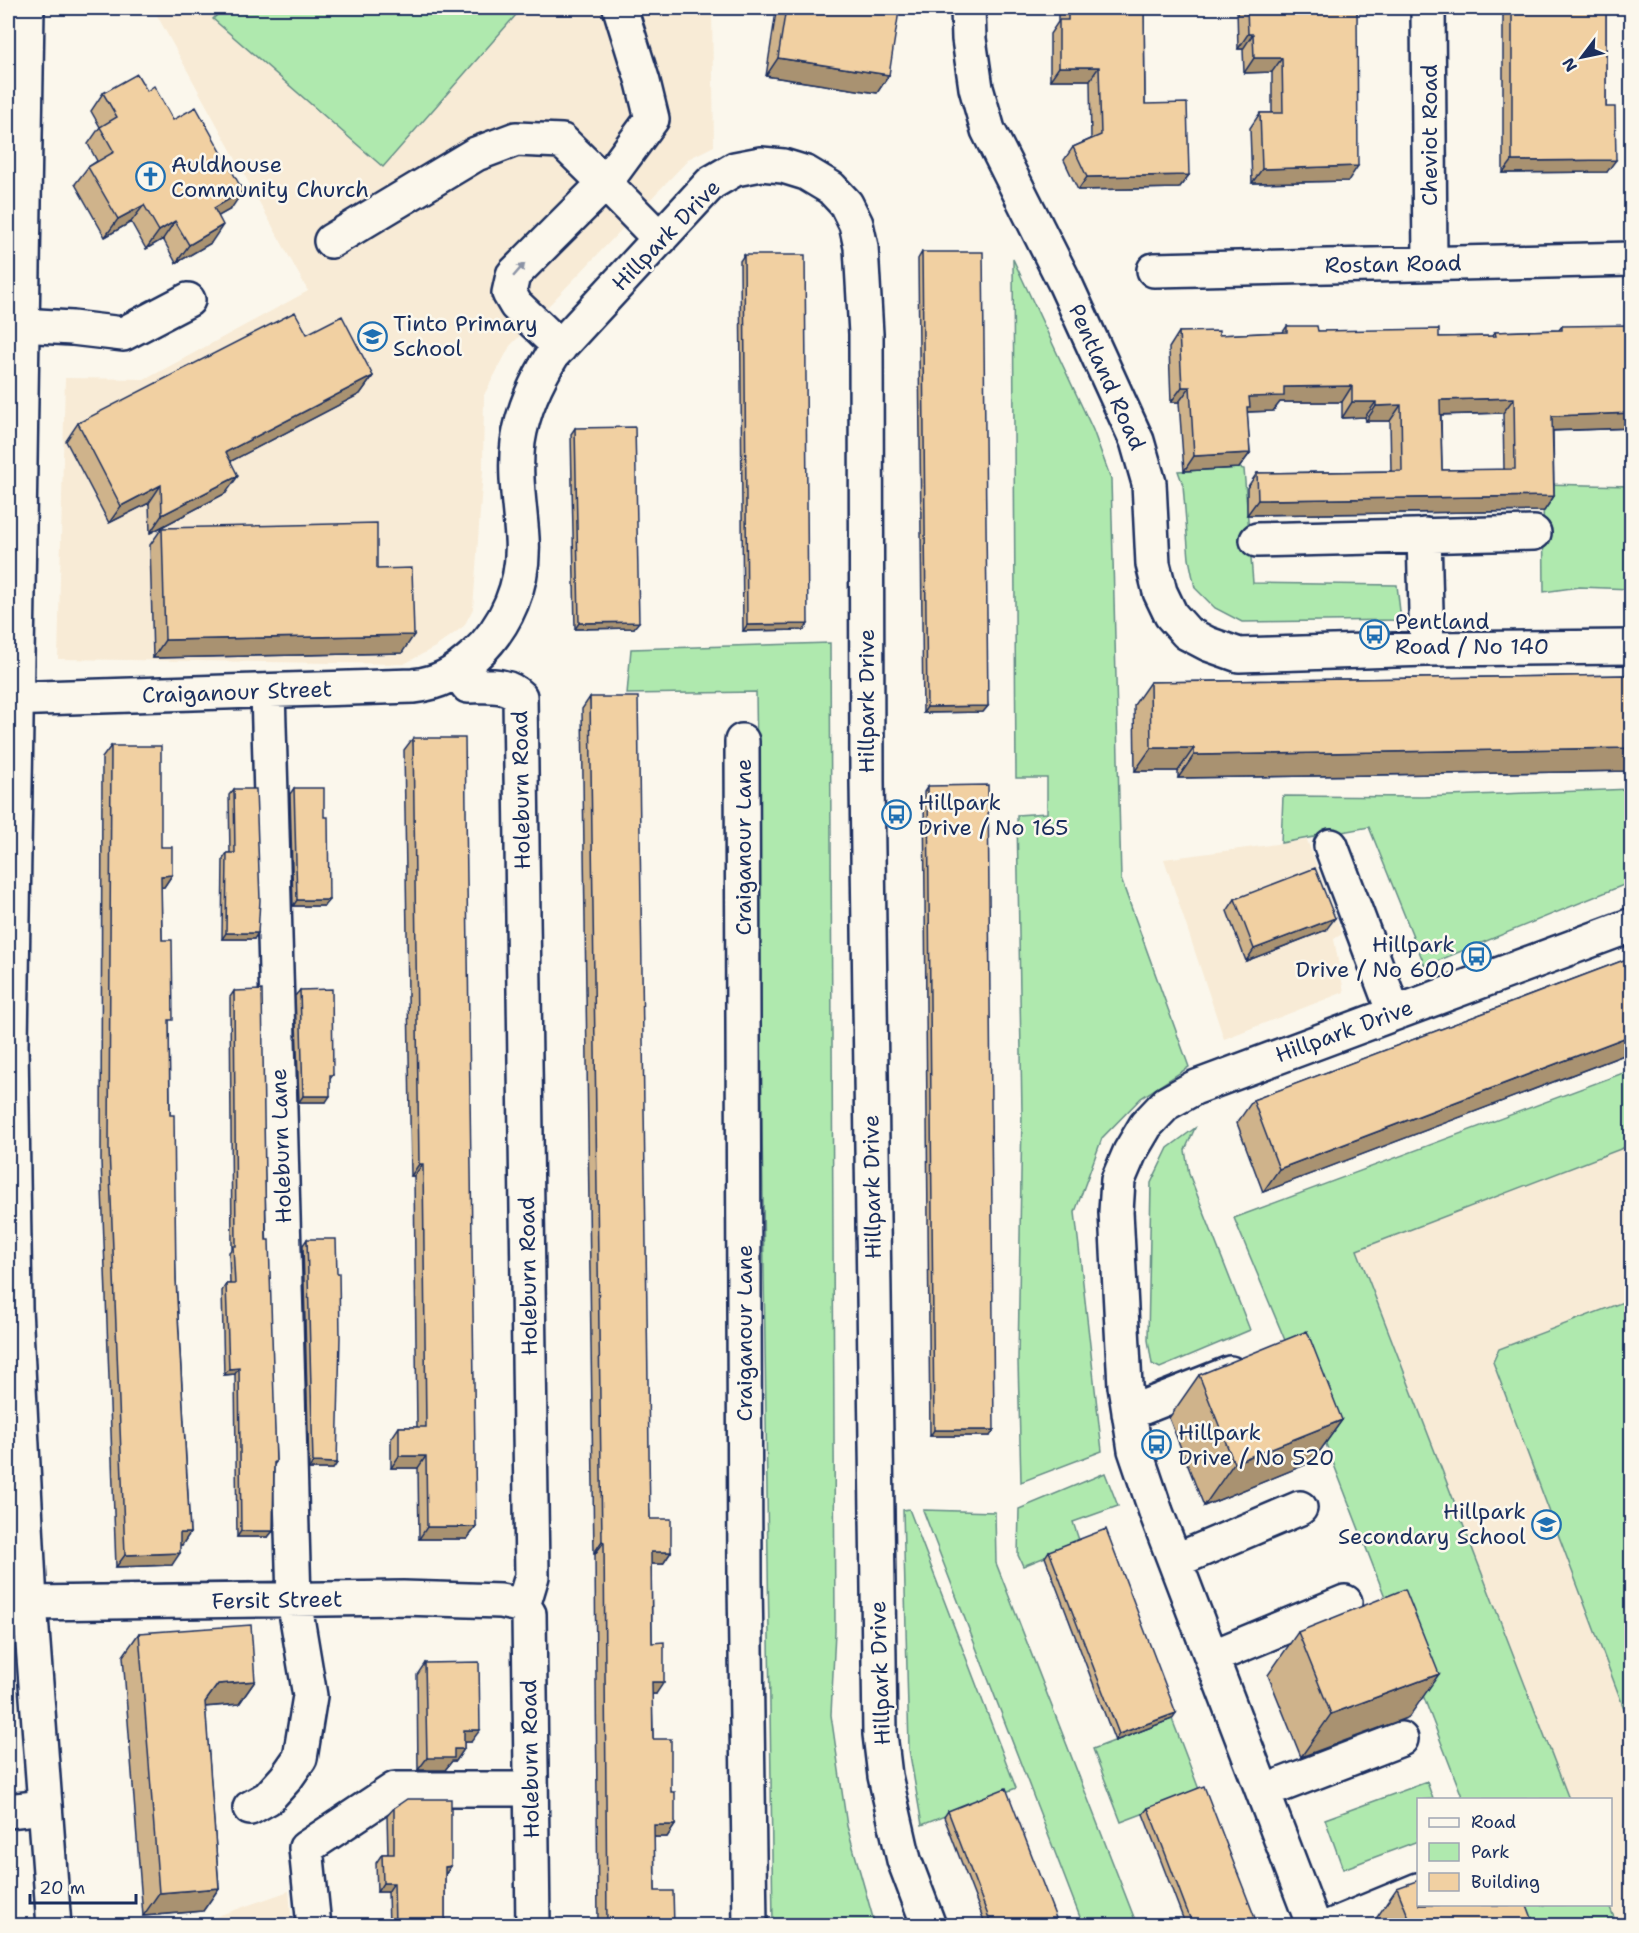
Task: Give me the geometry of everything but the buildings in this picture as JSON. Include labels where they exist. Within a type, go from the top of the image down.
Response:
[{"type":"street","points":[[27,8],[11,699],[11,1045],[15,1308],[30,1604],[54,1926]]},
{"type":"street","points":[[560,347],[516,305],[509,293],[513,275],[605,183],[652,119],[620,8]]},
{"type":"street","name":"Pentland Road","points":[[968,8],[969,39],[976,88],[988,130],[1065,284],[1137,441],[1149,483],[1152,564],[1160,592],[1171,615],[1186,633],[1239,655],[1427,649],[1632,647]]},
{"type":"street","name":"Cheviot Road","points":[[1428,8],[1430,263]]},
{"type":"street","points":[[331,241],[476,154],[516,139],[562,141],[660,239]]},
{"type":"street","name":"Hillpark Drive","points":[[457,671],[481,650],[496,631],[510,608],[519,582],[522,541],[516,480],[518,442],[526,407],[537,380],[560,347],[711,183],[735,169],[761,164],[783,166],[806,172],[831,188],[846,204],[856,224],[861,247],[866,334],[866,758],[880,1734],[885,1776],[904,1860],[929,1926]]},
{"type":"street","name":"Rostan Road","points":[[1154,270],[1632,259]]},
{"type":"street","points":[[21,325],[123,334],[188,300]]},
{"type":"street","points":[[1257,540],[1534,533]]},
{"type":"street","points":[[1424,535],[1427,649]]},
{"type":"street","name":"Craiganour Street","points":[[11,699],[413,686],[432,684],[457,671]]},
{"type":"street","name":"Holeburn Road","points":[[457,671],[468,686],[512,689],[520,697],[532,1576],[523,1606],[529,1614],[533,1926]]},
{"type":"street","name":"Holeburn Lane","points":[[250,1808],[268,1798],[300,1758],[310,1696],[294,1600],[268,691]]},
{"type":"street","name":"Craiganour Lane","points":[[742,741],[745,1581],[750,1926]]},
{"type":"street","points":[[1331,846],[1394,1013]]},
{"type":"street","name":"Hillpark Drive","points":[[1314,1926],[1135,1450],[1125,1386],[1116,1212],[1118,1180],[1130,1152],[1146,1125],[1167,1103],[1194,1088],[1632,925]]},
{"type":"street","points":[[1129,1413],[1249,1365]]},
{"type":"street","points":[[1175,1561],[1300,1508]]},
{"type":"street","name":"Fersit Street","points":[[30,1604],[403,1598],[501,1601],[523,1606]]},
{"type":"street","points":[[1212,1657],[1345,1602]]},
{"type":"street","points":[[1263,1792],[1401,1739]]},
{"type":"street","points":[[314,1926],[306,1848],[394,1789],[530,1789]]},
{"type":"street","points":[[8,1811],[44,1807]]},
{"type":"street","points":[[1331,1926],[1417,1891]]},
{"type":"shaded area","name":"Tinto Primary School","points":[[153,8],[712,8],[714,146],[690,158],[510,346],[484,395],[483,471],[473,609],[464,626],[437,646],[404,664],[58,659],[65,378],[146,379],[308,291]]},
{"type":"shaded area","points":[[1307,840],[1342,934],[1334,939],[1344,992],[1224,1039],[1164,859]]},
{"type":"shaded area","name":"Hillpark Secondary School","points":[[1631,1145],[1631,1925],[1617,1925],[1609,1906],[1612,1906],[1612,1798],[1569,1798],[1357,1249]]},
{"type":"shaded area","points":[[289,1891],[292,1925],[192,1925]]},
{"type":"green space","points":[[224,8],[522,8],[383,167],[213,19]]},
{"type":"green space","points":[[1013,259],[1093,430],[1111,479],[1121,879],[1189,1067],[1141,1098],[1102,1138],[1075,1212],[1102,1451],[1021,1482],[1018,1361],[1022,1113],[1017,815],[1047,813],[1047,778],[1016,778]]},
{"type":"green space","points":[[1244,469],[1253,583],[1397,585],[1401,620],[1242,622],[1215,608],[1195,588],[1189,559],[1183,485],[1178,471]]},
{"type":"green space","points":[[1543,484],[1631,486],[1631,589],[1579,587],[1544,592]]},
{"type":"green space","points":[[830,643],[835,1631],[831,1715],[847,1826],[875,1925],[773,1925],[756,692],[627,694],[631,649]]},
{"type":"green space","points":[[1631,789],[1631,882],[1425,966],[1369,827],[1281,843],[1283,796],[1423,797]]},
{"type":"green space","points":[[1631,1070],[1631,1145],[1357,1250],[1569,1798],[1463,1798],[1297,1369],[1234,1218]]},
{"type":"green space","points":[[1195,1128],[1185,1150],[1189,1174],[1250,1330],[1160,1368],[1152,1364],[1148,1340],[1151,1183],[1168,1148]]},
{"type":"green space","points":[[1631,1299],[1631,1727],[1493,1362],[1499,1349]]},
{"type":"green space","points":[[1105,1473],[1118,1506],[1073,1522],[1080,1543],[1023,1566],[1018,1555],[1019,1509]]},
{"type":"green space","points":[[909,1509],[1016,1788],[922,1825],[909,1749],[903,1510]]},
{"type":"green space","points":[[923,1510],[995,1512],[996,1563],[1137,1925],[1083,1925]]},
{"type":"green space","points":[[1172,1719],[1200,1792],[1121,1822],[1093,1749]]},
{"type":"green space","points":[[1427,1782],[1433,1798],[1417,1798],[1417,1841],[1343,1869],[1325,1819]]},
{"type":"green space","points":[[1504,1906],[1609,1906],[1617,1925],[1512,1925]]},
{"type":"place","name":"Auldhouse Community Church","points":[[150,177]]},
{"type":"place","name":"Tinto Primary School","points":[[372,336]]},
{"type":"place","name":"Pentland Road / No 140","points":[[1374,634]]},
{"type":"place","name":"Hillpark Drive / No 165","points":[[897,815]]},
{"type":"place","name":"Hillpark Drive / No 600","points":[[1476,957]]},
{"type":"place","name":"Hillpark Drive / No 520","points":[[1157,1445]]},
{"type":"place","name":"Hillpark Secondary School","points":[[1547,1524]]}]
